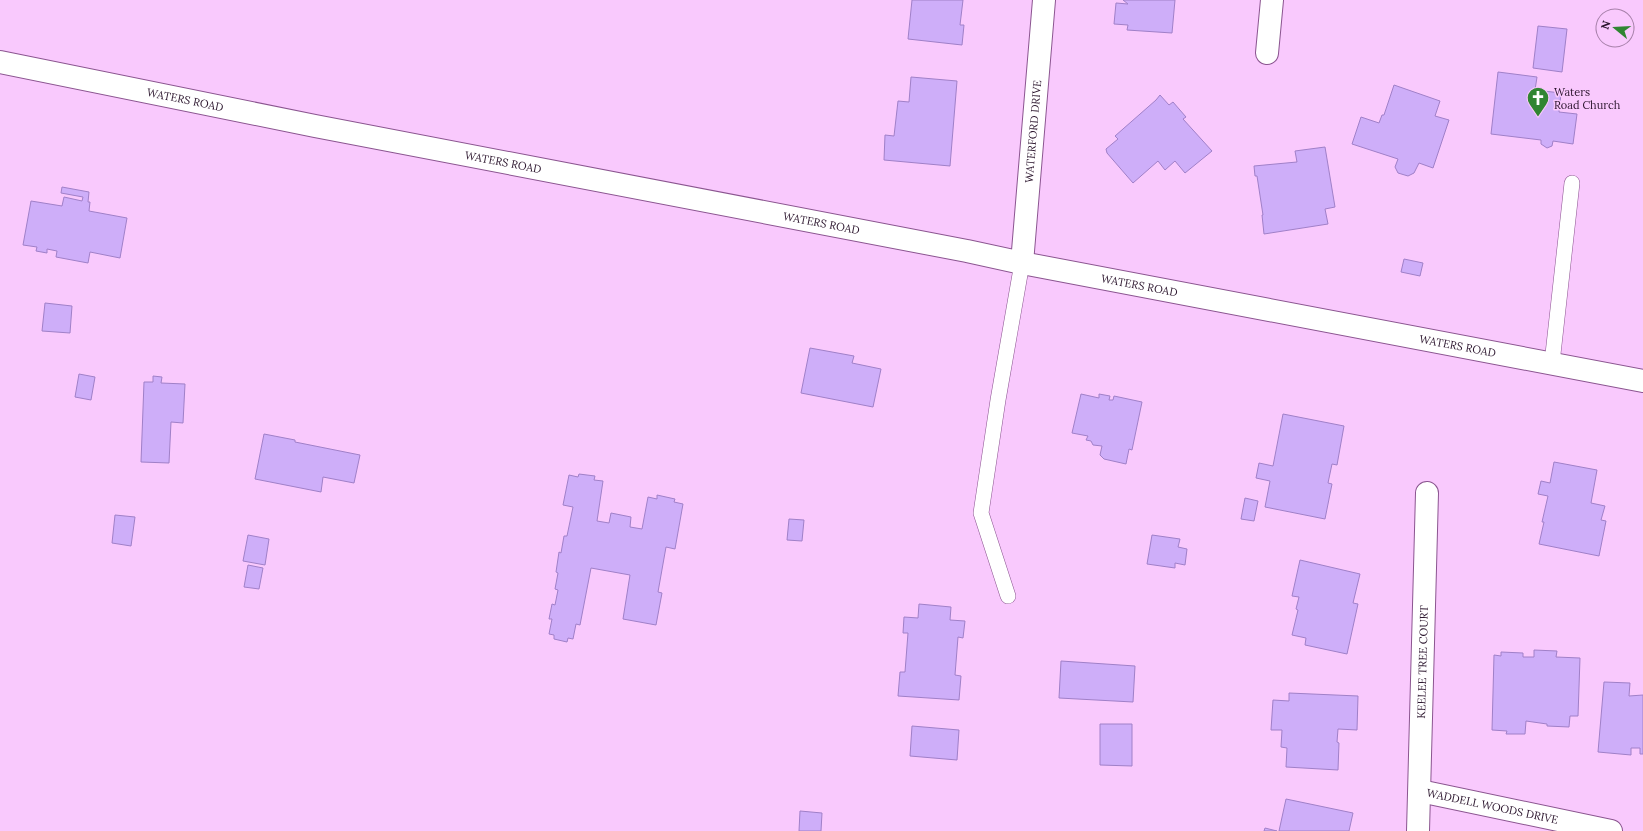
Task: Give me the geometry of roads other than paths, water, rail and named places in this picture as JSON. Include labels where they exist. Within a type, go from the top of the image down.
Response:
[{"type":"street","name":"WATERFORD DRIVE","points":[[1022,263],[1044,0]]},
{"type":"street","points":[[1267,53],[1272,0]]},
{"type":"street","name":"WATERS ROAD","points":[[0,62],[315,126],[960,249],[1022,263],[1643,380]]},
{"type":"street","name":"KEELEE TREE COURT","points":[[1418,831],[1427,493]]},
{"type":"street","name":"WADDELL WOODS DRIVE","points":[[1420,791],[1612,831]]},
{"type":"lane","points":[[1552,363],[1572,183]]},
{"type":"lane","points":[[1008,596],[981,513],[998,400],[1022,263]]},
{"type":"place","name":"Waters Road Church","points":[[1538,118]]}]
